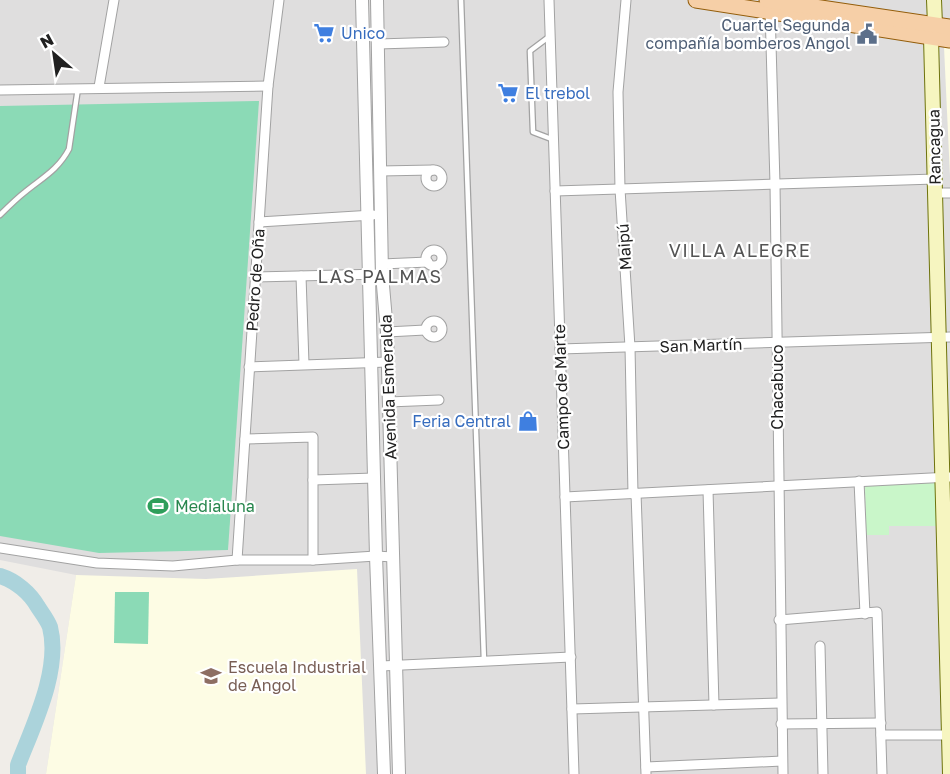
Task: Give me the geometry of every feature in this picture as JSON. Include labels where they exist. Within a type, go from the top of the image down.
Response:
[{"type":"main road","points":[[696,0],[770,5],[939,29],[950,40]]},
{"type":"main road","name":"Rancagua","points":[[934,0],[939,29],[935,186],[944,338],[950,774]]},
{"type":"street","points":[[99,87],[114,0]]},
{"type":"street","name":"Pedro de Oña","points":[[237,561],[268,86],[279,0]]},
{"type":"street","name":"Avenida Esmeralda","points":[[362,0],[376,556],[384,774]]},
{"type":"street","name":"Avenida Esmeralda","points":[[377,0],[382,269],[387,332],[399,774]]},
{"type":"street","name":"Campo de Marte","points":[[549,0],[574,774]]},
{"type":"street","name":"Maipú","points":[[626,0],[618,92],[646,770]]},
{"type":"street","name":"Chacabuco","points":[[770,5],[775,184],[779,620],[783,774]]},
{"type":"street","points":[[378,44],[444,42]]},
{"type":"street","points":[[0,90],[268,86]]},
{"type":"street","points":[[380,171],[433,170]]},
{"type":"street","points":[[555,191],[775,184],[935,186],[950,193]]},
{"type":"street","points":[[259,222],[381,214]]},
{"type":"street","points":[[255,277],[369,274],[382,269],[428,262]]},
{"type":"street","points":[[302,276],[304,364]]},
{"type":"street","points":[[387,332],[425,330]]},
{"type":"street","name":"San Martín","points":[[560,349],[944,338]]},
{"type":"street","points":[[249,367],[388,362]]},
{"type":"street","points":[[388,402],[439,400]]},
{"type":"street","points":[[245,439],[313,437],[313,560]]},
{"type":"street","points":[[374,465],[390,465]]},
{"type":"street","points":[[565,497],[946,477]]},
{"type":"street","points":[[313,480],[374,483],[390,489]]},
{"type":"street","points":[[859,482],[865,614]]},
{"type":"street","points":[[708,490],[714,705]]},
{"type":"street","points":[[0,548],[97,563],[173,566],[237,561],[393,557]]},
{"type":"street","points":[[779,620],[877,612],[882,774]]},
{"type":"street","points":[[820,646],[823,774]]},
{"type":"street","points":[[381,666],[571,657]]},
{"type":"street","points":[[572,709],[781,703]]},
{"type":"street","points":[[781,724],[881,723]]},
{"type":"street","points":[[881,735],[949,735]]},
{"type":"street","points":[[646,770],[782,761]]},
{"type":"lane","points":[[461,0],[484,661]]},
{"type":"lane","points":[[550,36],[530,51],[533,132],[554,140]]},
{"type":"lane","points":[[0,215],[26,191],[51,174],[65,156],[69,149],[78,88]]},
{"type":"shaded area","points":[[0,0],[950,0],[950,774],[46,774],[76,575],[0,560]]},
{"type":"shaded area","points":[[944,47],[950,47],[950,176]]},
{"type":"shaded area","name":"Escuela Industrial de Angol","points":[[357,569],[366,774],[46,774],[76,575],[206,579]]},
{"type":"green space","points":[[259,101],[228,550],[99,553],[0,536],[0,106]]},
{"type":"green space","points":[[942,479],[943,526],[889,526],[889,535],[866,535],[865,484]]},
{"type":"green space","points":[[115,592],[149,592],[148,644],[114,643]]},
{"type":"waterway","points":[[0,576],[17,584],[31,597],[50,627],[52,644],[49,679],[38,716],[18,765],[18,774]]},
{"type":"place","name":"Unico","points":[[324,33]]},
{"type":"place","name":"Cuartel Segunda compañía bomberos Angol","points":[[867,34]]},
{"type":"place","name":"El trebol","points":[[508,93]]},
{"type":"place","name":"Feria Central","points":[[528,421]]},
{"type":"place","name":"Medialuna","points":[[158,506]]},
{"type":"place","name":"Escuela Industrial de Angol","points":[[211,676]]},
{"type":"district","name":"VILLA ALEGRE","points":[[740,250]]},
{"type":"district","name":"LAS PALMAS","points":[[380,276]]}]
